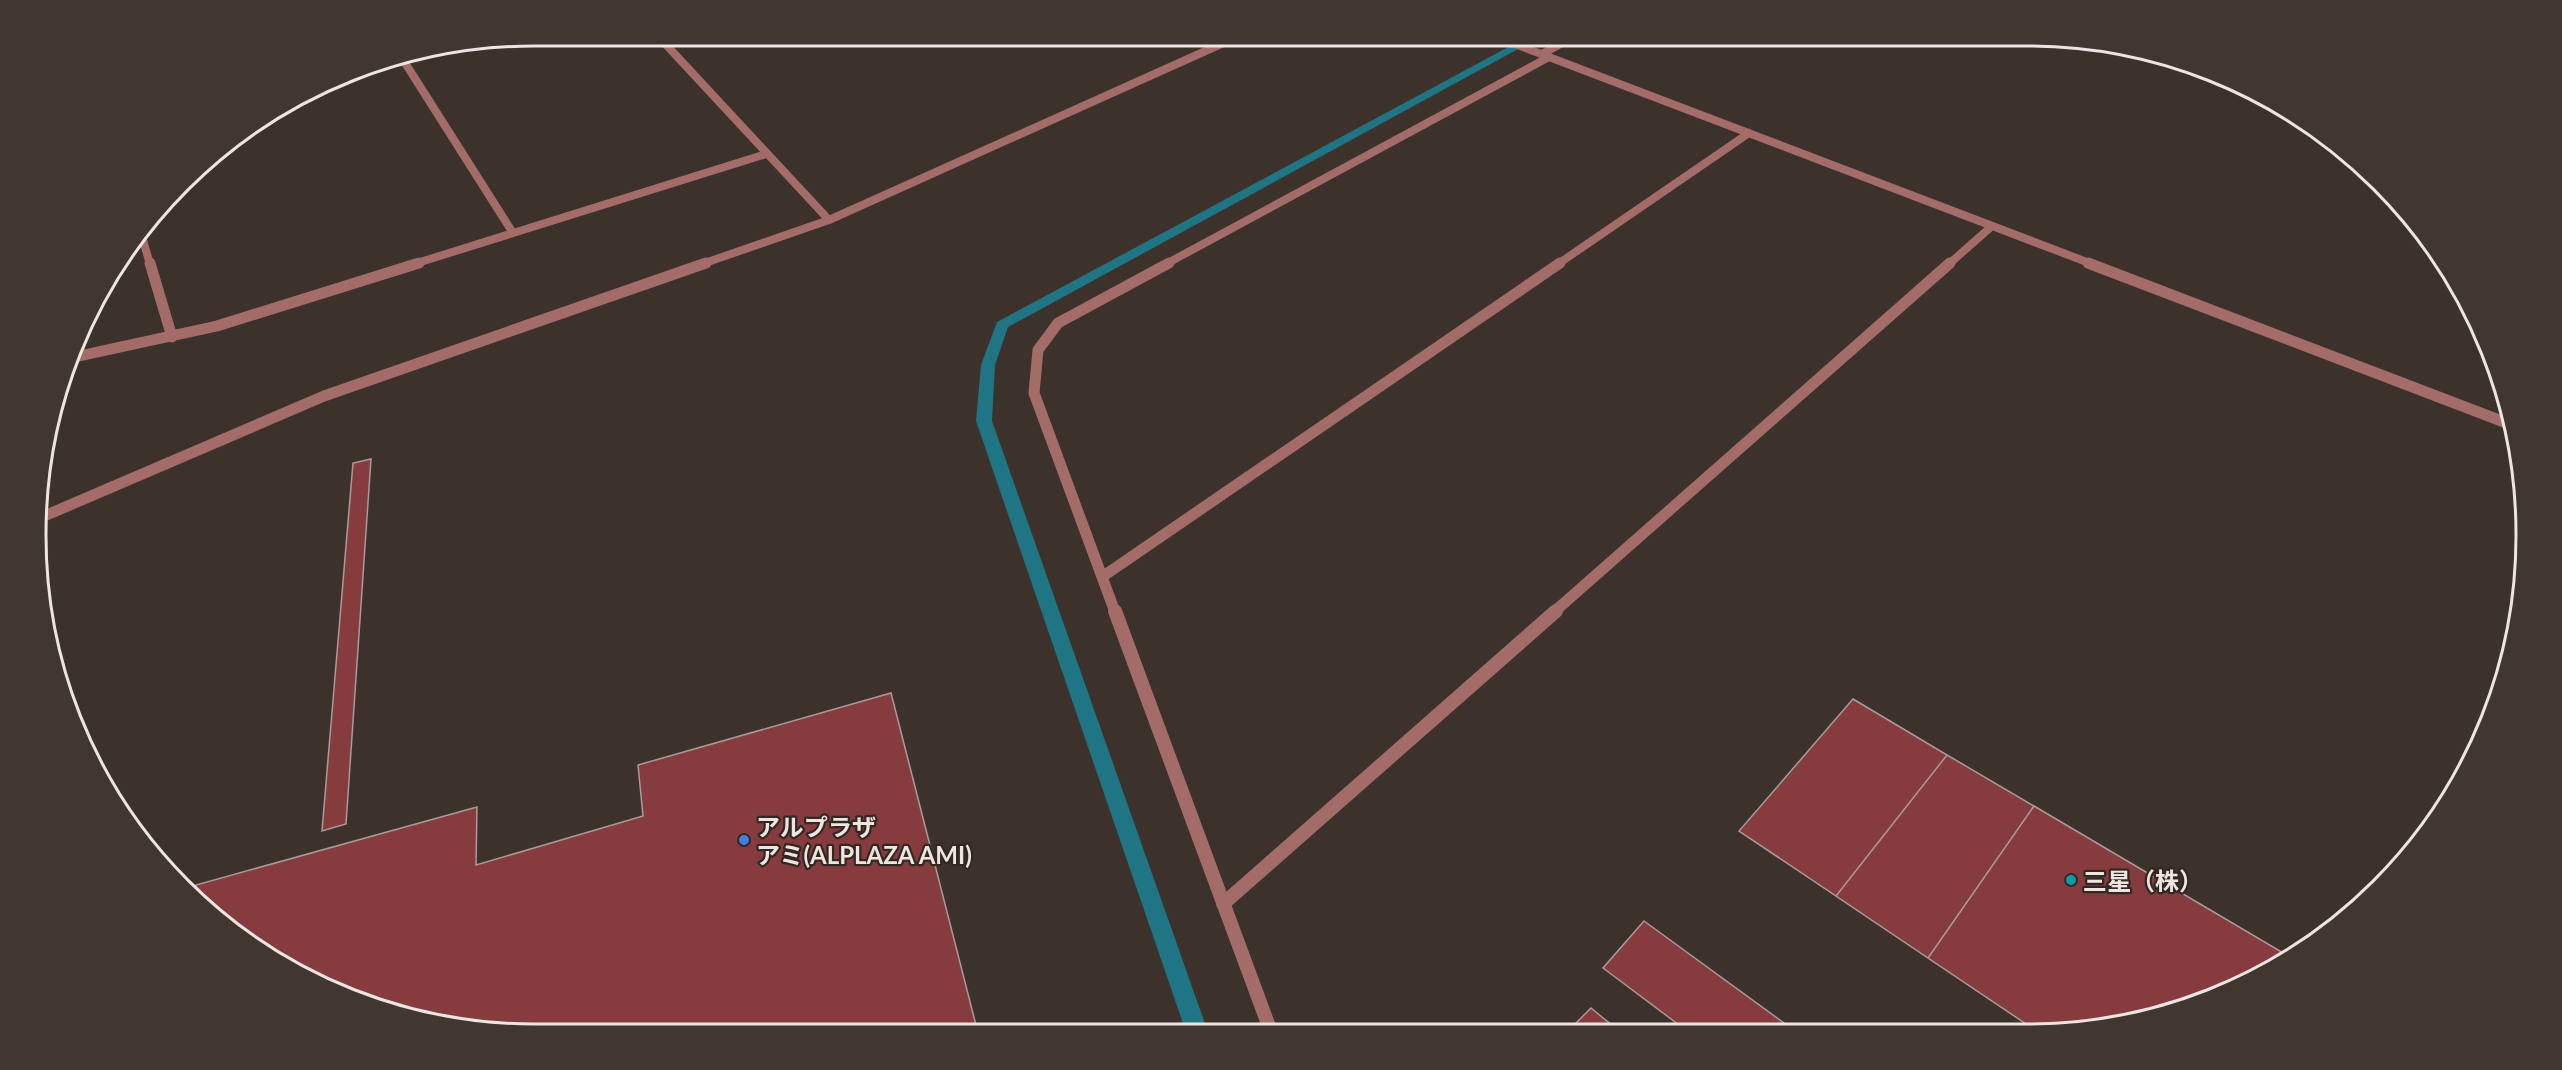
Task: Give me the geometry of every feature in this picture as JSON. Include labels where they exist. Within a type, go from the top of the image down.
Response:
[{"type":"street","points":[[667,46],[829,220]]},
{"type":"street","points":[[47,515],[324,396],[829,220],[1217,46]]},
{"type":"street","points":[[1520,46],[2502,421]]},
{"type":"street","points":[[1267,1024],[1034,393],[1038,350],[1058,323],[1560,46]]},
{"type":"street","points":[[406,64],[513,233]]},
{"type":"street","points":[[1102,577],[1749,133]]},
{"type":"street","points":[[81,356],[217,326],[766,154]]},
{"type":"street","points":[[1223,904],[1992,226]]},
{"type":"street","points":[[144,243],[172,337]]},
{"type":"building","points":[[371,459],[346,824],[322,831],[353,463]]},
{"type":"building","name":"アルプラザ アミ(ALPLAZA AMI)","points":[[891,693],[976,1024],[535,1024],[440,1014],[378,998],[319,973],[291,958],[238,923],[196,886],[477,807],[476,865],[643,816],[638,765]]},
{"type":"building","points":[[1853,699],[1947,755],[1836,896],[1739,831]]},
{"type":"building","points":[[1947,755],[2034,806],[1928,958],[1836,896]]},
{"type":"building","name":"三星（株）","points":[[2034,806],[2281,952],[2214,986],[2153,1007],[2091,1019],[2027,1024],[1928,958]]},
{"type":"building","points":[[1644,921],[1785,1024],[1678,1024],[1603,968]]},
{"type":"building","points":[[1591,1008],[1610,1024],[1575,1024]]},
{"type":"waterway","points":[[1194,1024],[984,421],[988,365],[1002,325],[1518,46]]},
{"type":"place","name":"アルプラザ アミ(ALPLAZA AMI)","points":[[744,840]]},
{"type":"place","name":"三星（株）","points":[[2071,880]]}]
